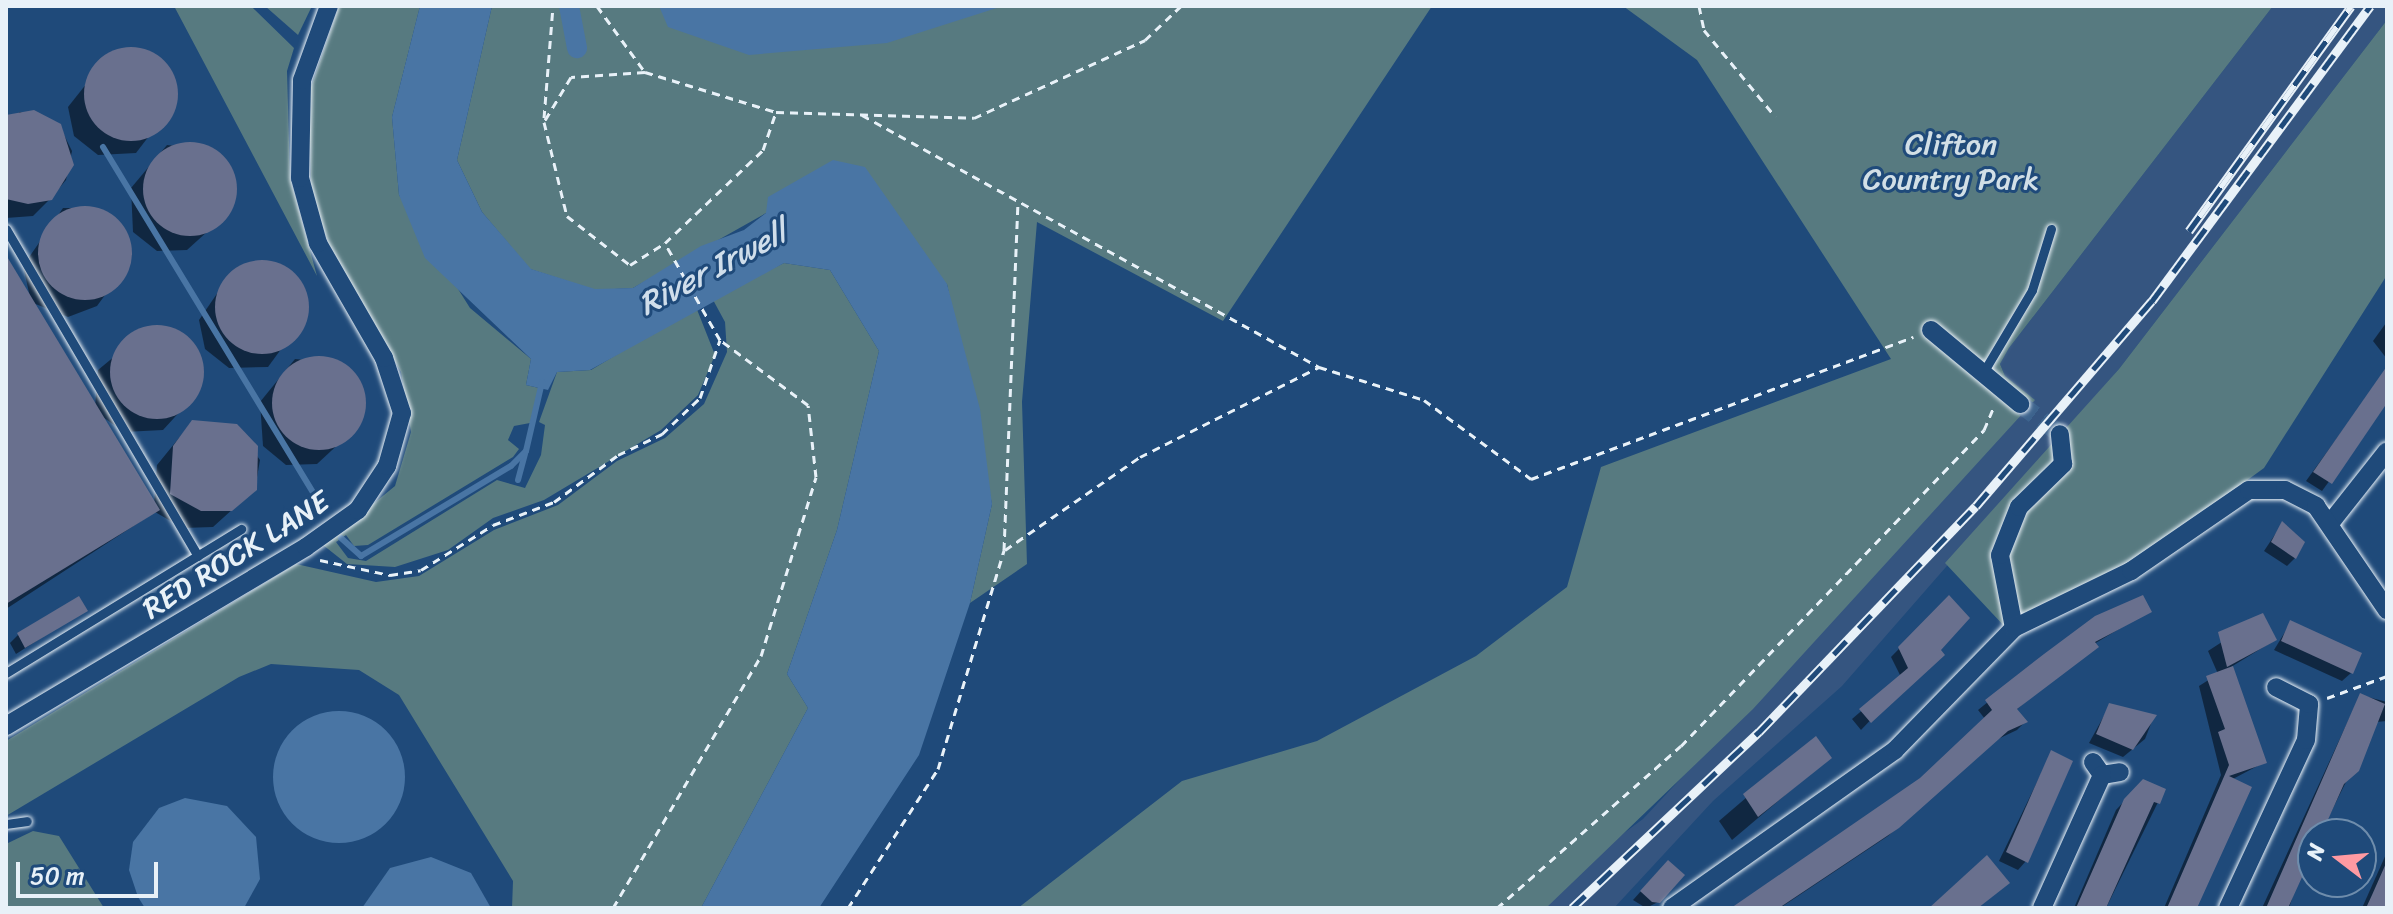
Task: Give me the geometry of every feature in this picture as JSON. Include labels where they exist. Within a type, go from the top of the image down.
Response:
[{"type":"street","name":"RED ROCK LANE","points":[[6,726],[306,547],[358,510],[387,466],[402,413],[384,358],[318,243],[300,178],[302,80],[329,6]]},
{"type":"street","points":[[1931,330],[2020,404]]},
{"type":"street","points":[[2014,628],[2000,555],[2019,507],[2063,464],[2060,434]]},
{"type":"street","points":[[2331,522],[2387,451]]},
{"type":"street","points":[[1672,908],[1692,889],[1895,750],[2014,628],[2131,571],[2249,490],[2294,493],[2331,522],[2387,610]]},
{"type":"street","points":[[2228,908],[2306,740],[2309,704],[2276,687]]},
{"type":"street","points":[[2042,908],[2105,770]]},
{"type":"lane","points":[[6,229],[198,556]]},
{"type":"lane","points":[[1984,371],[2032,290],[2051,229]]},
{"type":"lane","points":[[6,673],[241,529]]},
{"type":"lane","points":[[6,824],[27,821]]},
{"type":"path","points":[[553,6],[544,122],[567,216],[630,265],[666,245],[763,150],[776,112]]},
{"type":"path","points":[[597,6],[645,72]]},
{"type":"path","points":[[544,122],[571,77],[645,72],[776,112],[974,118],[1145,40],[1181,6]]},
{"type":"path","points":[[1699,6],[1704,30],[1775,116]]},
{"type":"path","points":[[862,115],[1319,367],[1424,400],[1531,479],[1931,330]]},
{"type":"path","points":[[848,908],[938,769],[1004,550],[1018,201]]},
{"type":"path","points":[[613,908],[761,656],[816,477],[808,405],[720,340],[666,245]]},
{"type":"path","points":[[306,547],[318,560],[353,571],[421,570],[493,525],[554,502],[618,455],[662,434],[700,398],[720,340]]},
{"type":"path","points":[[1004,550],[1140,457],[1319,367]]},
{"type":"path","points":[[1497,908],[1681,746],[1786,639],[1984,430],[2001,387]]},
{"type":"path","points":[[2309,704],[2387,676]]},
{"type":"shaded area","points":[[2273,6],[2387,6],[2387,20],[2119,369],[1842,686],[1713,801],[1614,908],[1522,908],[1643,819],[2034,400],[2005,376],[2000,364],[2009,348]]},
{"type":"green space","points":[[174,6],[251,6],[294,48],[287,71],[290,178],[317,276]]},
{"type":"green space","points":[[265,6],[312,6],[298,35]]},
{"type":"green space","points":[[339,6],[420,6],[392,117],[399,195],[470,308],[531,359],[526,385],[539,388],[530,423],[514,426],[508,440],[519,449],[513,457],[368,545],[354,546],[346,535],[336,542],[348,558],[366,561],[497,480],[525,488],[541,455],[545,425],[539,422],[557,372],[591,370],[696,307],[715,355],[698,395],[661,430],[544,500],[493,518],[448,550],[395,567],[347,564],[323,545],[395,486],[411,432],[401,372],[329,245],[311,191],[309,93]]},
{"type":"green space","points":[[492,6],[1432,6],[1223,321],[1037,222],[1022,402],[1027,564],[970,603],[992,504],[947,284],[766,213],[633,288],[595,290],[530,269],[482,212],[457,160]]},
{"type":"green space","name":"Clifton Country Park","points":[[1623,6],[2273,6],[2009,348],[2000,364],[2005,376],[2035,400],[1753,709],[1546,908],[1018,908],[1182,781],[1317,741],[1476,656],[1567,587],[1601,467],[1891,359],[1697,60]]},
{"type":"green space","points":[[2387,20],[2387,275],[2264,468],[2121,572],[2006,628],[1945,563],[2119,369]]},
{"type":"green space","points":[[784,263],[830,270],[879,351],[837,530],[787,674],[808,708],[701,908],[512,908],[513,881],[399,695],[359,670],[271,664],[239,677],[6,816],[6,741],[296,564],[376,582],[419,576],[494,530],[558,505],[617,461],[665,438],[704,404],[727,352],[725,322],[712,298]]},
{"type":"green space","points":[[33,831],[59,836],[104,908],[6,908],[6,844]]},
{"type":"water","name":"River Irwell","points":[[420,6],[492,6],[457,160],[482,212],[531,269],[595,289],[633,288],[701,246],[744,230],[766,213],[768,197],[833,160],[865,167],[947,284],[980,409],[992,504],[970,603],[919,755],[819,908],[701,908],[808,708],[787,674],[837,530],[879,351],[830,270],[784,263],[590,370],[557,372],[548,390],[526,385],[531,359],[425,258],[399,195],[392,117]]},
{"type":"water","points":[[659,6],[1003,6],[887,43],[749,55],[668,27]]},
{"type":"water","points":[[339,711],[364,716],[386,730],[400,752],[405,777],[400,802],[386,824],[364,838],[339,843],[314,838],[292,824],[278,802],[273,777],[278,752],[292,730],[314,716]]},
{"type":"water","points":[[185,798],[227,806],[256,837],[260,879],[244,908],[145,908],[138,897],[129,870],[133,842],[159,808]]},
{"type":"water","points":[[431,857],[471,873],[491,908],[362,908],[390,868]]},
{"type":"building","points":[[131,47],[149,51],[164,61],[174,76],[178,94],[174,112],[164,127],[149,137],[131,141],[113,137],[98,127],[88,112],[84,94],[88,76],[98,61],[113,51]]},
{"type":"building","points":[[34,110],[61,124],[74,165],[52,200],[28,204],[6,199],[6,115]]},
{"type":"building","points":[[190,142],[208,145],[223,156],[234,171],[237,189],[234,207],[223,222],[208,233],[190,236],[172,233],[157,222],[146,207],[143,189],[146,171],[157,156],[172,145]]},
{"type":"building","points":[[85,206],[103,209],[118,220],[129,235],[132,253],[129,271],[118,286],[103,297],[85,300],[67,297],[52,286],[41,271],[38,253],[41,235],[52,220],[67,209]]},
{"type":"building","points":[[6,255],[160,510],[6,604]]},
{"type":"building","points":[[262,260],[280,264],[295,274],[305,289],[309,307],[305,325],[295,340],[280,350],[262,354],[244,350],[229,340],[219,325],[215,307],[219,289],[229,274],[244,264]]},
{"type":"building","points":[[157,325],[175,328],[190,339],[201,354],[204,372],[201,390],[190,405],[175,416],[157,419],[139,416],[124,405],[113,390],[110,372],[113,354],[124,339],[139,328]]},
{"type":"building","points":[[319,356],[337,359],[352,370],[363,385],[366,403],[363,421],[352,436],[337,447],[319,450],[301,447],[286,436],[275,421],[272,403],[275,385],[286,370],[301,359]]},
{"type":"building","points":[[2387,366],[2387,403],[2332,484],[2313,472]]},
{"type":"building","points":[[192,420],[237,424],[258,446],[257,490],[232,511],[201,511],[170,494],[173,446]]},
{"type":"building","points":[[2282,521],[2305,542],[2296,559],[2271,542]]},
{"type":"building","points":[[1949,595],[1970,618],[1941,650],[1945,655],[1871,723],[1859,709],[1908,668],[1898,647]]},
{"type":"building","points":[[2143,595],[2152,612],[2095,642],[2099,647],[2017,709],[2028,722],[2008,731],[1899,828],[1779,908],[1731,908],[1920,778],[1992,710],[1985,700],[2044,654],[2095,616]]},
{"type":"building","points":[[79,596],[88,611],[25,648],[17,633]]},
{"type":"building","points":[[2263,613],[2277,640],[2227,667],[2218,632]]},
{"type":"building","points":[[2290,620],[2362,653],[2353,674],[2281,641]]},
{"type":"building","points":[[2233,666],[2267,763],[2229,776],[2252,787],[2197,908],[2167,908],[2229,765],[2218,732],[2225,729],[2206,676]]},
{"type":"building","points":[[2360,693],[2385,704],[2359,771],[2344,784],[2329,818],[2305,818]]},
{"type":"building","points":[[2109,703],[2157,715],[2133,750],[2096,734]]},
{"type":"building","points":[[1816,736],[1832,758],[1758,817],[1743,794]]},
{"type":"building","points":[[2051,750],[2073,761],[2028,863],[2006,852]]},
{"type":"building","points":[[2143,779],[2166,789],[2160,804],[2154,802],[2106,908],[2076,908],[2124,799]]},
{"type":"building","points":[[2297,837],[2297,888],[2288,908],[2266,908]]},
{"type":"building","points":[[1987,855],[2010,883],[1978,908],[1929,908]]},
{"type":"building","points":[[1668,860],[1685,875],[1660,903],[1652,902],[1640,891]]},
{"type":"building","points":[[2387,861],[2387,908],[2366,908],[2371,898],[2377,898],[2377,884]]},
{"type":"waterway","points":[[569,6],[577,48]]},
{"type":"waterway","points":[[103,147],[324,510]]},
{"type":"waterway","points":[[341,538],[361,556],[511,466],[526,451],[542,382]]},
{"type":"waterway","points":[[518,480],[525,453]]},
{"type":"tunnel","points":[[2020,404],[2060,434]]},
{"type":"railway","points":[[2189,231],[2351,6]]},
{"type":"railway","points":[[1572,908],[1759,732],[1976,506],[2152,301],[2370,6]]}]
